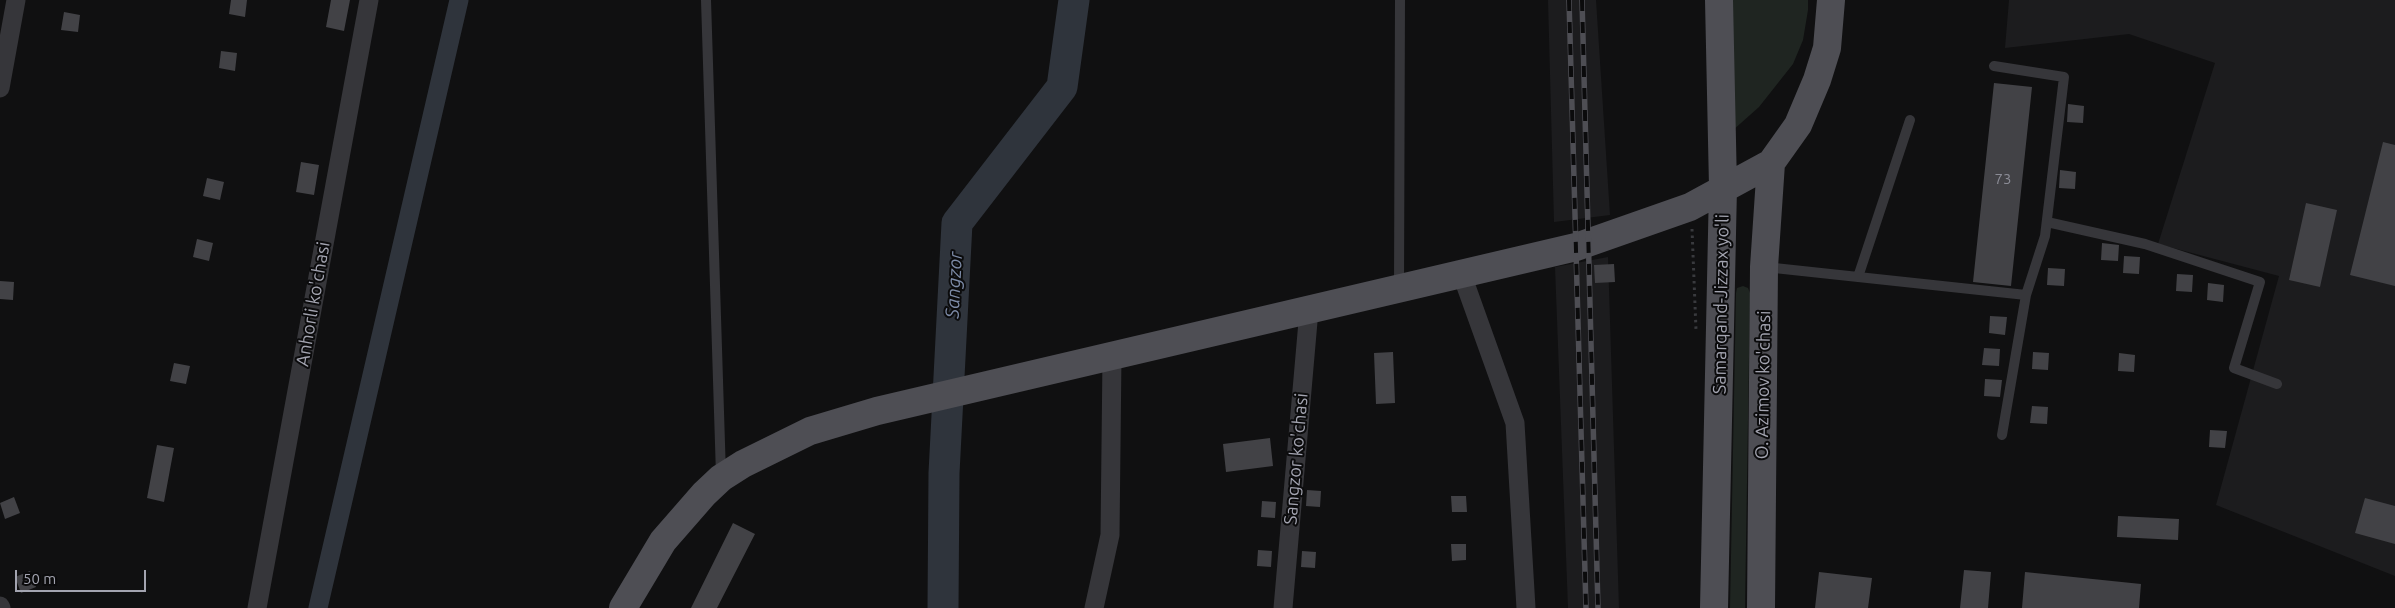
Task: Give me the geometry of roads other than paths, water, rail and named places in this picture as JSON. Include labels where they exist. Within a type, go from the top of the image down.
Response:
[{"type":"main road","name":"Samarqand-Jizzax yo'li","points":[[1714,608],[1723,187],[1719,0]]},
{"type":"main road","points":[[623,608],[663,541],[688,510],[721,478],[795,437],[877,411],[1588,244],[1690,207],[1723,187],[1771,163],[1798,125],[1818,80],[1827,48],[1832,0]]},
{"type":"main road","name":"O. Azimov ko'chasi","points":[[1761,608],[1764,267],[1771,163]]},
{"type":"street","points":[[0,88],[2,64],[16,0]]},
{"type":"street","name":"Anhorli ko'chasi","points":[[257,608],[369,0]]},
{"type":"street","points":[[1462,275],[1515,423],[1526,608]]},
{"type":"street","name":"Sangzor ko'chasi","points":[[1283,608],[1309,310]]},
{"type":"street","points":[[1094,608],[1110,535],[1112,356]]},
{"type":"lane","points":[[706,0],[721,478]]},
{"type":"lane","points":[[1399,289],[1400,0]]},
{"type":"lane","points":[[1994,66],[2064,77],[2045,236],[2026,295],[2002,435]]},
{"type":"lane","points":[[1858,277],[1910,120]]},
{"type":"lane","points":[[2046,222],[2145,244],[2260,282],[2234,368],[2277,384]]},
{"type":"lane","points":[[1764,267],[2026,295]]},
{"type":"waterway","points":[[318,608],[459,0]]},
{"type":"waterway","name":"Sangzor","points":[[943,608],[944,473],[957,223],[1062,87],[1074,0]]},
{"type":"railway","points":[[1569,0],[1586,608]]},
{"type":"railway","points":[[1582,0],[1598,608]]}]
